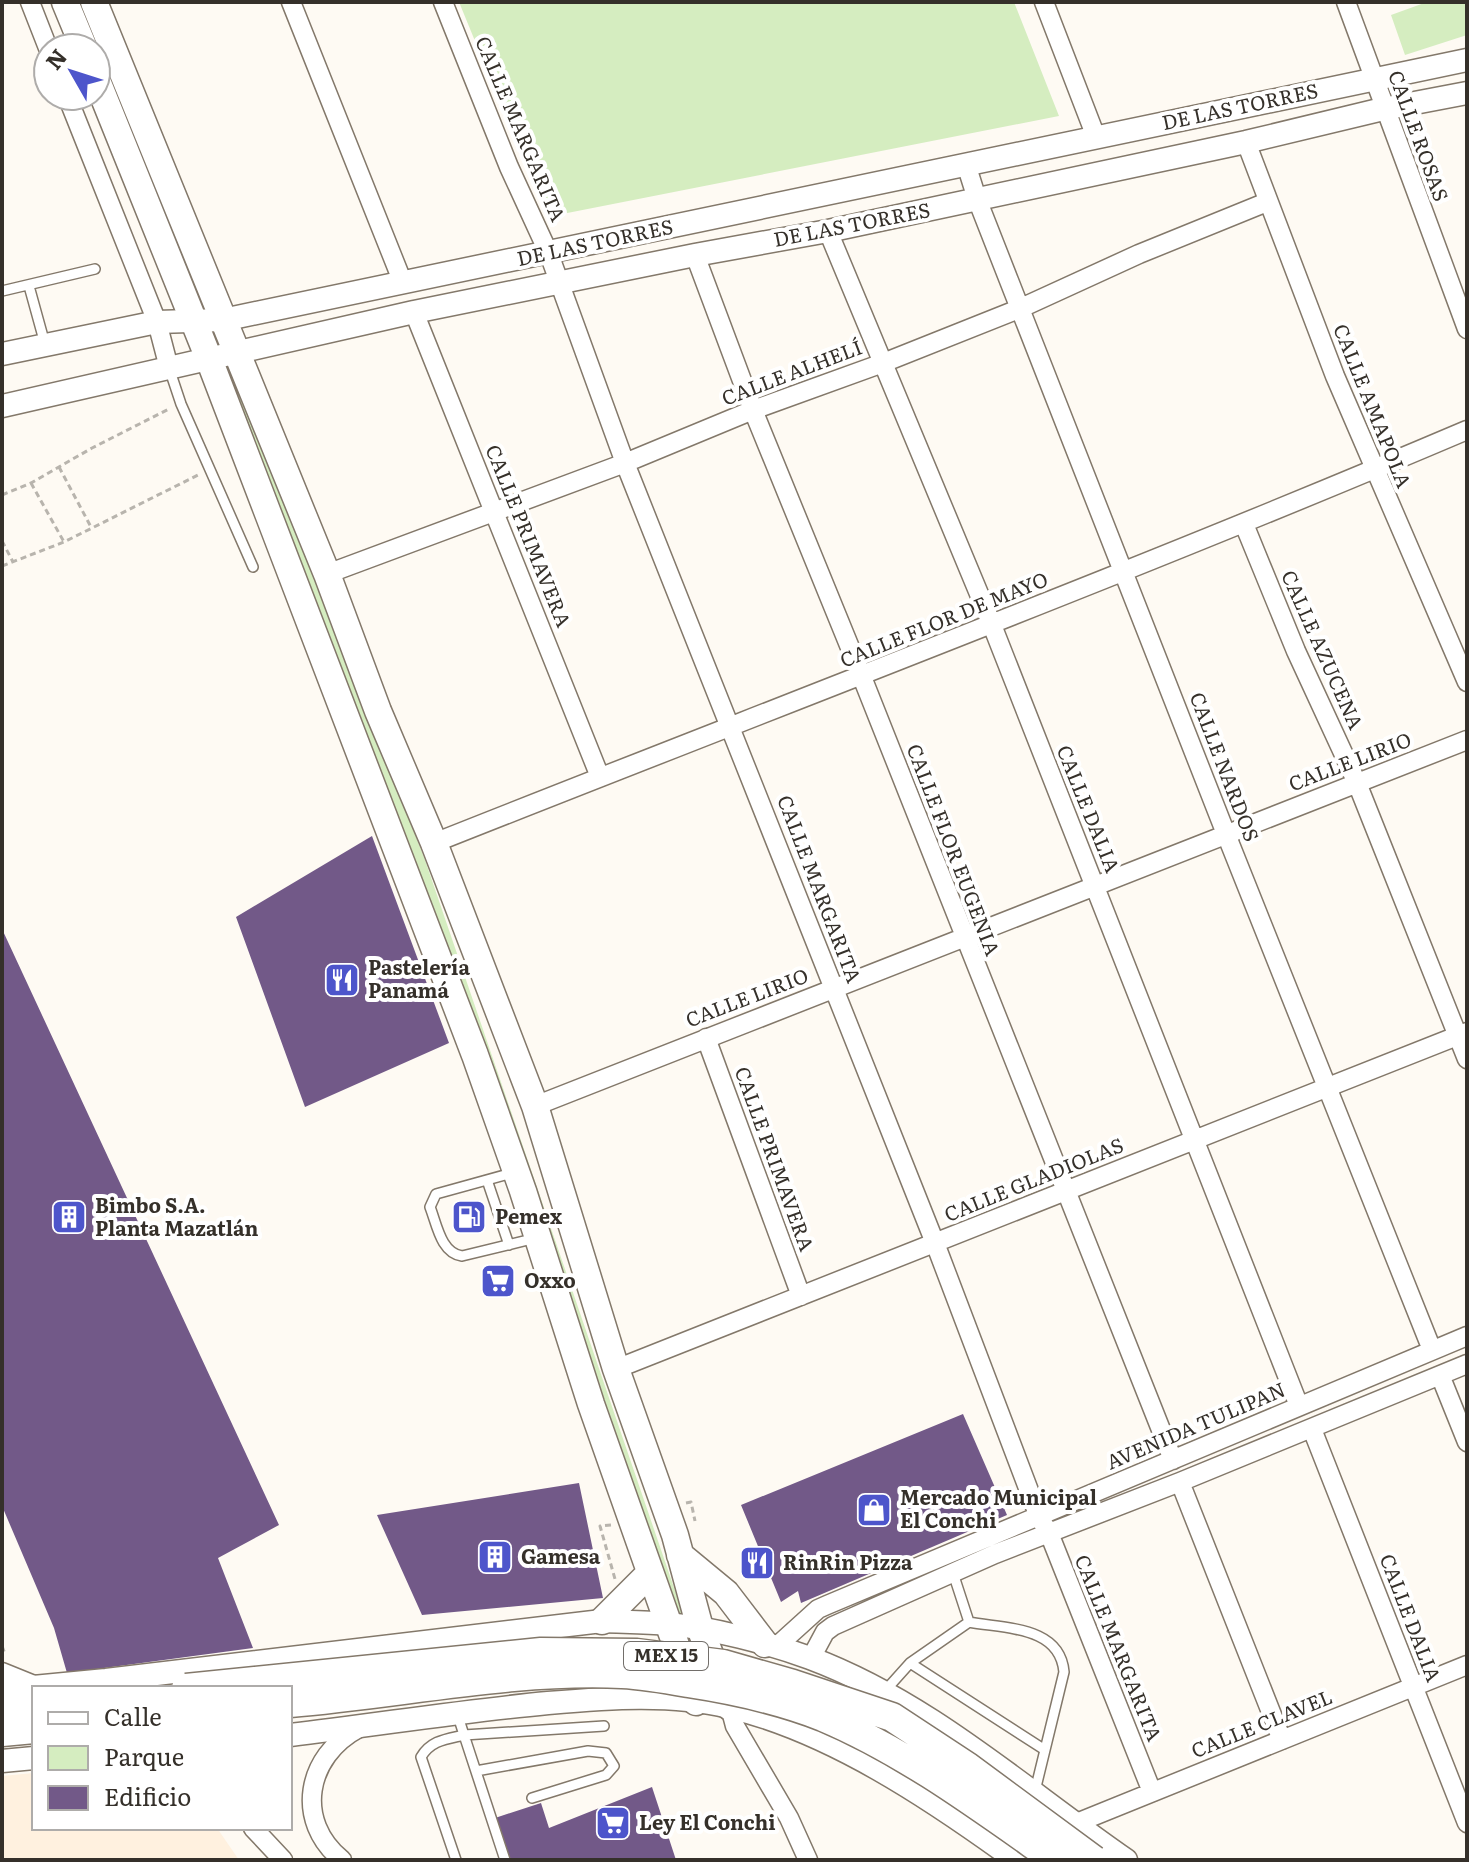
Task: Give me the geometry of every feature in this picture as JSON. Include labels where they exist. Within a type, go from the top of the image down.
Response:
[{"type":"highway","name":"MEX 15","points":[[206,1686],[541,1652],[637,1653],[723,1664],[892,1717],[968,1767],[1094,1860]]},
{"type":"highway","name":"MEX 15","points":[[292,1703],[507,1678],[576,1674],[625,1674],[745,1693],[823,1718],[891,1753],[949,1786],[1055,1860]]},
{"type":"highway","name":"MEX 15","points":[[2,1710],[32,1698]]},
{"type":"highway","points":[[2,1732],[32,1729]]},
{"type":"main road","points":[[65,2],[77,32]]},
{"type":"main road","points":[[94,2],[327,574],[535,1106],[616,1369],[732,1717]]},
{"type":"main road","points":[[110,112],[209,359],[475,1055],[591,1404],[696,1702]]},
{"type":"main road","points":[[680,1555],[726,1593],[770,1646]]},
{"type":"main road","points":[[602,1621],[650,1573]]},
{"type":"street","points":[[30,2],[42,32]]},
{"type":"street","points":[[291,2],[403,283]]},
{"type":"street","name":"CALLE MARGARITA","points":[[443,2],[509,167],[549,254],[625,463],[1152,1792]]},
{"type":"street","points":[[1044,2],[1096,137]]},
{"type":"street","name":"CALLE ROSAS","points":[[1346,2],[1383,109],[1467,329]]},
{"type":"street","name":"DE LAS TORRES","points":[[2,354],[157,322],[223,320],[1467,60]]},
{"type":"street","name":"DE LAS TORRES","points":[[2,406],[414,312],[828,231],[1467,93]]},
{"type":"street","points":[[73,112],[157,322],[169,368]]},
{"type":"street","name":"CALLE AMAPOLA","points":[[1246,142],[1374,470],[1467,682]]},
{"type":"street","points":[[966,164],[977,199]]},
{"type":"street","name":"CALLE NARDOS","points":[[977,199],[1432,1350]]},
{"type":"street","name":"CALLE ALHELÍ","points":[[327,574],[883,363],[1021,308],[1139,254],[1267,202]]},
{"type":"street","name":"CALLE DALIA","points":[[828,231],[992,625],[1299,1406]]},
{"type":"street","name":"CALLE FLOR EUGENIA","points":[[695,255],[753,410],[1173,1460]]},
{"type":"street","name":"CALLE PRIMAVERA","points":[[414,312],[600,777]]},
{"type":"street","name":"CALLE FLOR DE MAYO","points":[[434,843],[730,724],[862,677],[1244,524],[1467,430]]},
{"type":"street","name":"CALLE AZUCENA","points":[[1244,524],[1462,1034],[1467,1059]]},
{"type":"street","name":"CALLE LIRIO","points":[[535,1106],[1467,740]]},
{"type":"street","name":"CALLE GLADIOLAS","points":[[616,1369],[1462,1034]]},
{"type":"street","name":"CALLE PRIMAVERA","points":[[706,1038],[801,1296]]},
{"type":"street","name":"AVENIDA TULIPAN","points":[[811,1658],[825,1632],[833,1626],[945,1569],[1044,1525],[1173,1460],[1467,1336]]},
{"type":"street","name":"AVENIDA TULIPAN","points":[[1044,1525],[1180,1482],[1467,1364]]},
{"type":"street","points":[[1440,1375],[1467,1442]]},
{"type":"street","name":"CALLE DALIA","points":[[1312,1429],[1467,1823]]},
{"type":"street","points":[[1180,1482],[1282,1740]]},
{"type":"street","name":"AVENIDA TULIPAN","points":[[770,1646],[818,1609],[945,1569]]},
{"type":"street","name":"MEX 15","points":[[109,1686],[602,1621],[700,1628],[811,1658],[884,1693],[946,1731],[1126,1860]]},
{"type":"street","points":[[440,1640],[457,1713]]},
{"type":"street","name":"CALLE CLAVEL","points":[[1074,1824],[1467,1665]]},
{"type":"street","points":[[2,1672],[32,1693]]},
{"type":"street","name":"MEX 15","points":[[2,1690],[32,1695]]},
{"type":"street","points":[[850,1755],[850,1743],[858,1720],[884,1693]]},
{"type":"street","name":"MEX 15","points":[[292,1735],[457,1713],[631,1698],[696,1702],[732,1717],[796,1729],[850,1755],[1016,1860]]},
{"type":"street","points":[[732,1717],[789,1818],[808,1860]]},
{"type":"street","points":[[342,1860],[327,1847],[316,1826],[311,1808],[313,1785],[317,1771],[339,1738],[362,1726]]},
{"type":"street","points":[[906,1788],[929,1773],[938,1761],[946,1731]]},
{"type":"street","points":[[2,1761],[32,1758]]},
{"type":"street","points":[[255,1830],[283,1860]]},
{"type":"lane","points":[[2,291],[95,269]]},
{"type":"lane","points":[[29,286],[45,346]]},
{"type":"lane","points":[[169,368],[181,404],[253,567]]},
{"type":"lane","points":[[516,1172],[436,1194],[430,1207],[446,1249],[452,1255],[462,1256],[538,1238]]},
{"type":"lane","points":[[487,1180],[509,1245]]},
{"type":"lane","points":[[945,1569],[969,1622]]},
{"type":"lane","points":[[884,1693],[910,1663],[969,1622],[1041,1636],[1053,1643],[1063,1658],[1064,1672],[1034,1795]]},
{"type":"lane","points":[[910,1663],[1045,1750]]},
{"type":"lane","points":[[457,1713],[505,1860]]},
{"type":"lane","points":[[456,1860],[421,1757],[436,1742],[464,1735],[604,1726]]},
{"type":"lane","points":[[476,1771],[588,1751],[606,1753],[614,1766],[606,1775],[532,1798]]},
{"type":"path","points":[[2,495],[31,483],[181,404]]},
{"type":"path","points":[[59,466],[91,527]]},
{"type":"path","points":[[2,566],[64,542],[211,468]]},
{"type":"path","points":[[31,483],[64,542]]},
{"type":"path","points":[[2,541],[13,562]]},
{"type":"path","points":[[613,1533],[611,1524],[600,1526],[616,1583]]},
{"type":"shaded area","points":[[32,1773],[32,1830],[218,1830],[239,1860],[2,1860],[2,1776]]},
{"type":"green space","points":[[459,2],[1014,2],[1059,116],[547,217]]},
{"type":"green space","points":[[1427,2],[1467,2],[1467,35],[1405,55],[1391,15]]},
{"type":"green space","points":[[226,368],[233,370],[425,860],[683,1614],[678,1618],[671,1616],[448,946],[414,866]]},
{"type":"building","name":"Pastelería Panamá","points":[[372,836],[449,1043],[305,1107],[236,917]]},
{"type":"building","name":"Bimbo S.A. Planta Mazatlán","points":[[2,929],[279,1525],[218,1558],[253,1648],[67,1673],[54,1628],[2,1506]]},
{"type":"building","name":"Mercado Municipal El Conchi","points":[[963,1414],[1007,1515],[801,1603],[798,1591],[781,1602],[741,1505]]},
{"type":"building","name":"Gamesa","points":[[579,1483],[603,1598],[422,1615],[377,1515]]},
{"type":"building","name":"Ley El Conchi","points":[[652,1787],[676,1860],[509,1860],[495,1818],[541,1803],[549,1828]]},
{"type":"place","name":"Pastelería Panamá","points":[[342,980]]},
{"type":"place","name":"Bimbo S.A. Planta Mazatlán","points":[[69,1217]]},
{"type":"place","name":"Pemex","points":[[469,1217]]},
{"type":"place","name":"Oxxo","points":[[498,1281]]},
{"type":"place","name":"Mercado Municipal El Conchi","points":[[874,1510]]},
{"type":"place","name":"Gamesa","points":[[495,1557]]},
{"type":"place","name":"RinRin Pizza","points":[[757,1563]]},
{"type":"place","name":"Ley El Conchi","points":[[613,1823]]}]
